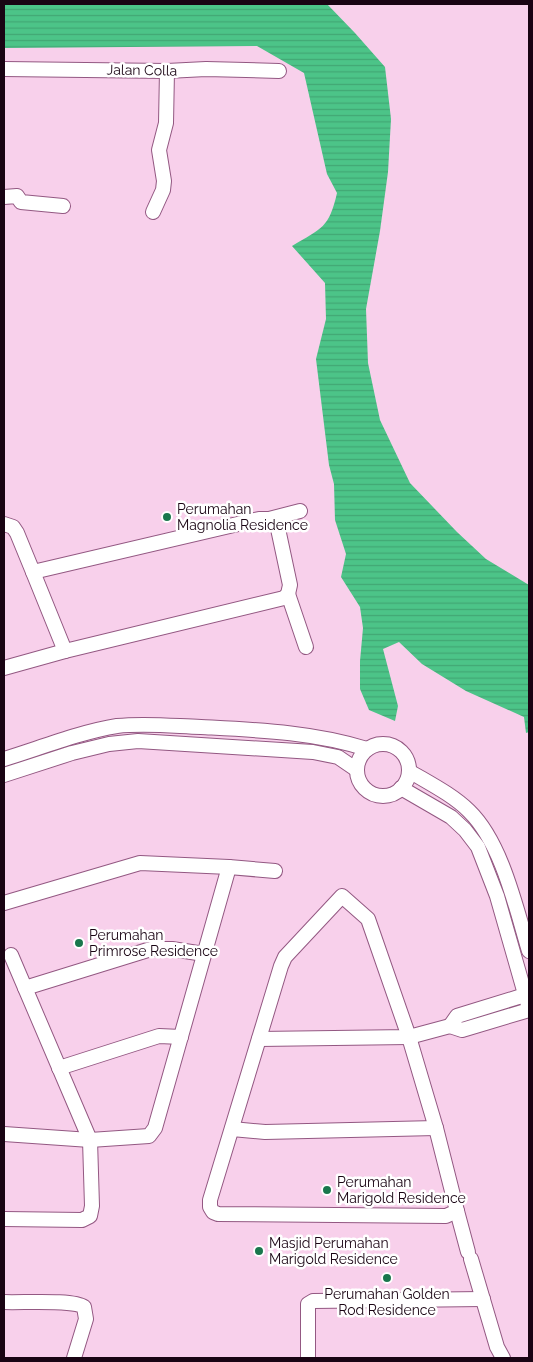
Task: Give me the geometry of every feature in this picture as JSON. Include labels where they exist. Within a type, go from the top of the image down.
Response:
[{"type":"street","name":"Jalan Colla","points":[[4,69],[279,72]]},
{"type":"street","points":[[153,212],[163,190],[164,181],[159,150],[166,123],[167,72]]},
{"type":"street","points":[[4,197],[16,196],[20,202],[63,206]]},
{"type":"street","points":[[34,572],[300,511]]},
{"type":"street","points":[[269,519],[277,524],[290,585],[288,594],[306,646]]},
{"type":"street","points":[[4,524],[12,527],[17,533],[65,651]]},
{"type":"street","points":[[4,668],[65,651],[284,598],[288,594]]},
{"type":"street","points":[[4,759],[95,731],[142,724],[254,730],[322,737],[367,750]]},
{"type":"street","points":[[4,775],[100,746],[147,740],[313,752],[338,757],[357,770]]},
{"type":"street","points":[[381,744],[396,747],[406,757],[409,771],[408,778],[402,788],[394,794],[387,795],[372,793],[361,784],[357,770],[362,755],[367,750],[381,744]]},
{"type":"street","points":[[409,771],[456,800],[470,812],[489,838],[499,857],[529,951]]},
{"type":"street","points":[[259,1039],[410,1037],[450,1026],[462,1030],[528,1004],[497,896],[478,847],[465,830],[451,817],[402,788]]},
{"type":"street","points":[[4,903],[140,863],[229,867],[275,872]]},
{"type":"street","points":[[4,1134],[90,1140],[149,1136],[152,1133],[229,867]]},
{"type":"street","points":[[457,1211],[446,1216],[218,1214],[210,1208],[210,1200],[281,966],[285,958],[342,896],[368,920],[410,1037],[436,1128],[469,1256],[497,1347],[503,1358]]},
{"type":"street","points":[[25,988],[151,949],[172,949],[204,954]]},
{"type":"street","points":[[4,1219],[82,1220],[90,1216],[92,1206],[90,1140],[11,955]]},
{"type":"street","points":[[59,1068],[159,1036],[181,1037]]},
{"type":"street","points":[[232,1129],[265,1132],[436,1128]]},
{"type":"street","points":[[308,1358],[308,1304],[313,1301],[483,1300]]},
{"type":"street","points":[[4,1302],[70,1303],[84,1307],[86,1319],[74,1358]]},
{"type":"shaded area","points":[[4,4],[327,4],[385,67],[391,119],[388,172],[366,309],[368,363],[380,420],[410,483],[486,559],[529,585],[529,732],[526,733],[524,717],[466,691],[422,664],[399,642],[383,649],[398,706],[395,721],[369,710],[360,689],[363,628],[360,607],[341,577],[346,554],[335,520],[334,484],[329,465],[316,359],[326,319],[325,283],[292,246],[323,226],[331,214],[337,193],[327,174],[304,73],[257,46],[4,48]]},
{"type":"place","name":"Perumahan Magnolia Residence","points":[[167,517]]},
{"type":"place","name":"Perumahan Primrose Residence","points":[[79,943]]},
{"type":"place","name":"Perumahan Marigold Residence","points":[[327,1190]]},
{"type":"place","name":"Masjid Perumahan Marigold Residence","points":[[259,1251]]},
{"type":"place","name":"Perumahan Golden Rod Residence","points":[[387,1278]]}]
